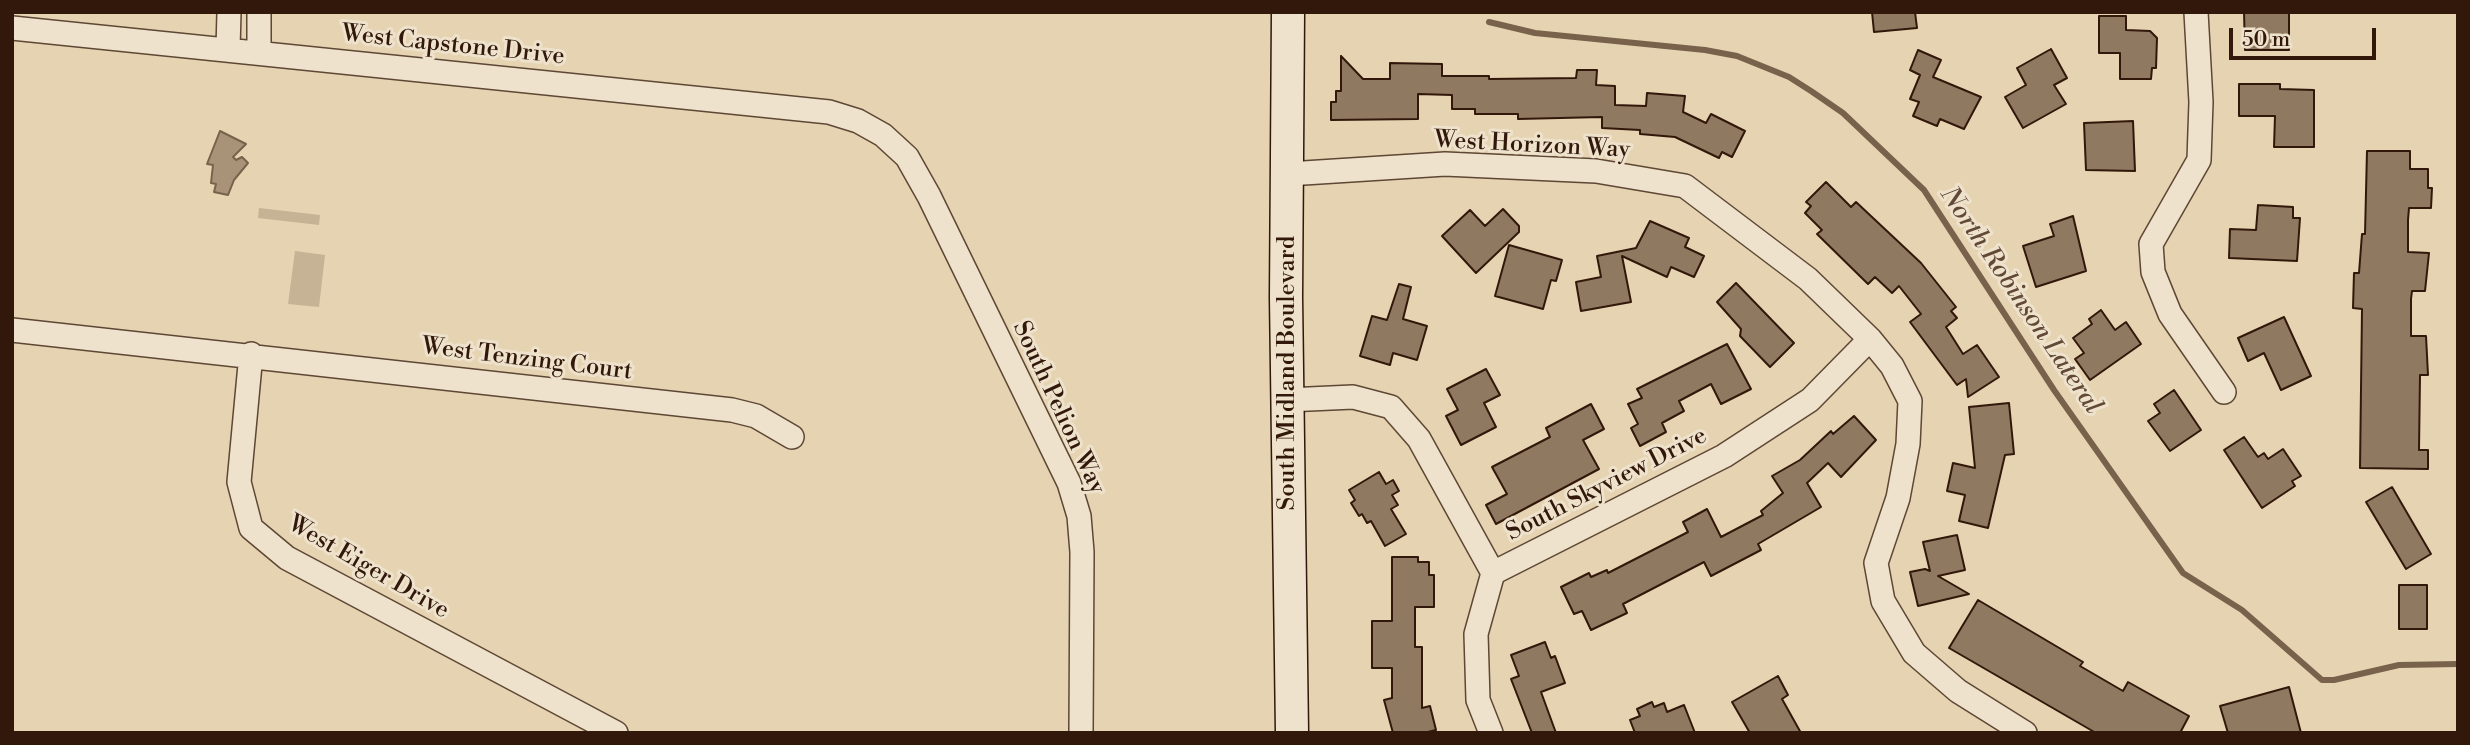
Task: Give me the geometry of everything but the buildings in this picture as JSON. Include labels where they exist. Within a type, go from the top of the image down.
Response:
[{"type":"street","points":[[229,12],[229,49]]},
{"type":"street","points":[[258,12],[259,51]]},
{"type":"street","name":"South Midland Boulevard","points":[[1288,12],[1287,400],[1292,733]]},
{"type":"street","points":[[2196,12],[2201,102],[2199,160],[2151,244],[2153,272],[2170,314],[2224,392]]},
{"type":"street","name":"West Capstone Drive","points":[[12,28],[259,51],[829,112],[858,121],[883,135]]},
{"type":"street","name":"South Pelion Way","points":[[883,135],[907,157],[929,197],[1069,483],[1079,516],[1082,552],[1081,733]]},
{"type":"street","name":"West Horizon Way","points":[[1287,174],[1445,164],[1596,171],[1685,186],[1808,279],[1870,339],[1892,366],[1910,401],[1908,444],[1898,498],[1876,563],[1882,601],[1914,653],[1958,691],[2025,733]]},
{"type":"street","name":"West Tenzing Court","points":[[12,330],[251,354],[732,410],[756,416],[792,437]]},
{"type":"street","name":"South Skyview Drive","points":[[1491,733],[1478,701],[1476,634],[1493,573],[1724,456],[1810,400],[1870,339]]},
{"type":"street","name":"West Eiger Drive","points":[[251,354],[239,482],[251,528],[287,558],[616,733]]},
{"type":"street","points":[[1287,400],[1353,397],[1391,407],[1419,439],[1493,573]]},
{"type":"shaded area","points":[[220,131],[246,144],[233,157],[236,160],[242,157],[248,163],[234,180],[228,195],[214,192],[216,184],[211,183],[213,165],[207,164]]},
{"type":"shaded area","points":[[259,208],[320,215],[319,225],[258,218]]},
{"type":"shaded area","points":[[295,251],[325,255],[319,307],[288,304]]},
{"type":"waterway","name":"North Robinson Lateral","points":[[1489,22],[1535,33],[1705,50],[1737,56],[1789,77],[1811,91],[1843,113],[1924,190],[2054,390],[2183,573],[2242,610],[2322,680],[2334,680],[2399,665],[2458,664]]}]
